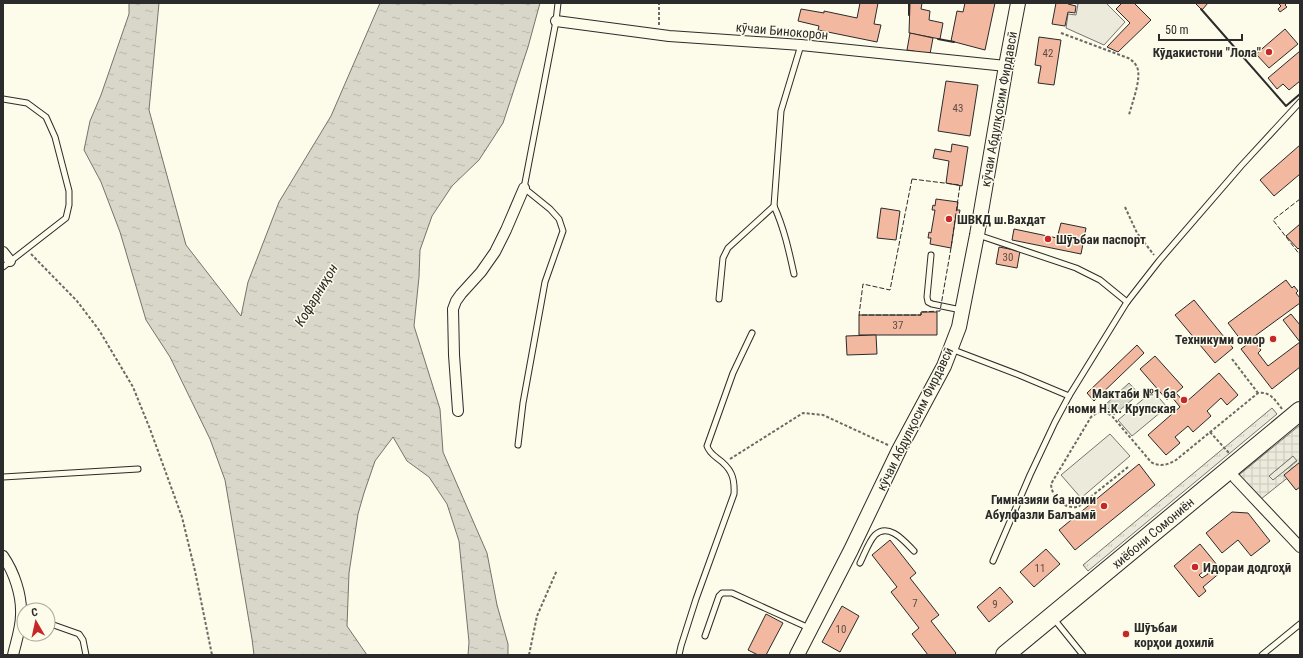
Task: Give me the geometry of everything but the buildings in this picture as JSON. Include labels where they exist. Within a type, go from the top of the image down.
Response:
[{"type":"highway","name":"хиёбони Сомониён","points":[[1020,655],[1297,418]]},
{"type":"highway","name":"хиёбони Сомониён","points":[[1005,655],[1237,470]]},
{"type":"street","name":"кӯчаи Абдулқосим Фирдавсӣ","points":[[796,655],[852,550],[899,450],[944,366],[959,327],[978,235],[1018,3]]},
{"type":"street","name":"кӯчаи Бинокорон","points":[[556,21],[659,35],[801,45],[1006,66]]},
{"type":"street","points":[[458,411],[454,355],[454,309],[456,301],[481,272],[495,252],[524,188]]},
{"type":"street","points":[[3,252],[7,264]]},
{"type":"street","points":[[1237,470],[1300,547]]},
{"type":"street","points":[[3,556],[8,563],[19,592],[21,602]]},
{"type":"street","points":[[13,655],[16,642]]},
{"type":"lane","points":[[518,445],[523,403],[545,282],[563,231],[559,219],[524,188],[556,21],[558,3]]},
{"type":"lane","points":[[794,274],[784,233],[774,206],[781,111],[801,45]]},
{"type":"lane","points":[[3,99],[27,103],[46,117],[55,137],[69,191],[69,205],[66,218],[7,264]]},
{"type":"lane","points":[[993,561],[1030,474],[1069,396],[1127,302],[1159,261],[1300,102]]},
{"type":"lane","points":[[719,299],[723,258],[728,248],[774,206]]},
{"type":"lane","points":[[978,235],[1076,268],[1100,280],[1127,302]]},
{"type":"lane","points":[[931,255],[927,297],[928,302],[962,310]]},
{"type":"lane","points":[[679,655],[696,599],[734,494],[735,482],[732,472],[724,463],[710,453],[707,446],[733,373],[752,333]]},
{"type":"lane","points":[[951,349],[1069,396]]},
{"type":"lane","points":[[3,477],[138,469]]},
{"type":"lane","points":[[860,563],[874,536],[885,531],[899,536],[914,551]]},
{"type":"lane","points":[[705,636],[719,596],[726,592],[732,593],[810,628]]},
{"type":"lane","points":[[1058,624],[1083,655]]},
{"type":"lane","points":[[1262,655],[1300,624]]},
{"type":"lane","points":[[56,626],[79,634],[83,640],[86,655]]},
{"type":"path","points":[[659,3],[659,35]]},
{"type":"path","points":[[1061,33],[1128,58],[1134,62],[1139,74],[1129,115]]},
{"type":"path","points":[[1125,207],[1137,233],[1159,261]]},
{"type":"path","points":[[27,249],[77,302],[99,330],[133,387],[182,517],[195,571],[212,655]]},
{"type":"path","points":[[1232,359],[1258,393]]},
{"type":"path","points":[[1128,467],[1078,507],[1062,504],[1055,497],[1052,490],[1052,484],[1055,478],[1091,417],[1096,413],[1102,412],[1112,416],[1151,462],[1157,465],[1173,462],[1258,393],[1266,393],[1270,395],[1297,418]]},
{"type":"path","points":[[724,463],[803,413],[823,415],[899,450]]},
{"type":"path","points":[[1210,432],[1237,470]]},
{"type":"path","points":[[528,655],[537,616],[557,570]]},
{"type":"green space","points":[[1153,391],[1167,407],[1132,436],[1118,420]]},
{"type":"green space","points":[[1272,408],[1277,414],[1088,571],[1083,565]]},
{"type":"green space","points":[[1110,434],[1130,456],[1081,498],[1061,475]]},
{"type":"green space","points":[[1293,456],[1297,460],[1273,481],[1269,476]]},
{"type":"shaded area","points":[[1073,3],[1106,3],[1125,22],[1104,45],[1066,28],[1068,14],[1076,15],[1078,4]]},
{"type":"shaded area","points":[[1300,425],[1300,468],[1261,499],[1239,475]],"holes":[[[1293,456],[1297,461],[1273,480],[1269,476]]]},
{"type":"water","name":"Кофарниҳон","points":[[129,3],[159,3],[149,110],[186,245],[241,316],[248,282],[279,202],[331,116],[380,3],[540,3],[528,47],[503,123],[479,160],[452,186],[432,216],[420,250],[414,326],[440,409],[443,452],[487,553],[497,605],[508,644],[508,655],[468,655],[469,642],[459,541],[447,504],[429,477],[407,461],[393,437],[375,461],[364,493],[358,514],[349,573],[347,626],[367,655],[254,655],[225,480],[210,439],[170,357],[146,320],[120,232],[101,182],[84,150],[90,121],[101,95],[129,14]]},
{"type":"water","points":[[1129,383],[1139,394],[1114,415],[1105,405]]},
{"type":"fence","points":[[912,179],[960,185],[940,311],[921,312],[921,315],[859,315],[863,284],[890,290],[912,179]]},
{"type":"fence","points":[[1300,199],[1273,220],[1300,255]]},
{"type":"wall","points":[[909,3],[909,15]]},
{"type":"wall","points":[[1201,9],[1286,106],[1300,94]]},
{"type":"wall","points":[[938,39],[954,42]]},
{"type":"place","name":"Кӯдакистони \"Лола\"","points":[[1269,52]]},
{"type":"place","name":"ШВКД ш.Вахдат","points":[[949,219]]},
{"type":"place","name":"Шӯъбаи паспорт","points":[[1048,239]]},
{"type":"place","name":"Техникуми омор","points":[[1273,339]]},
{"type":"place","name":"Мактаби №1 ба номи Н.К. Крупская","points":[[1184,400]]},
{"type":"place","name":"Гимназияи ба номи Абулфазли Балъамӣ","points":[[1104,506]]},
{"type":"place","name":"Идораи додгоҳӣ","points":[[1195,567]]},
{"type":"place","name":"Шӯъбаи корҳои дохилӣ","points":[[1126,634]]}]
